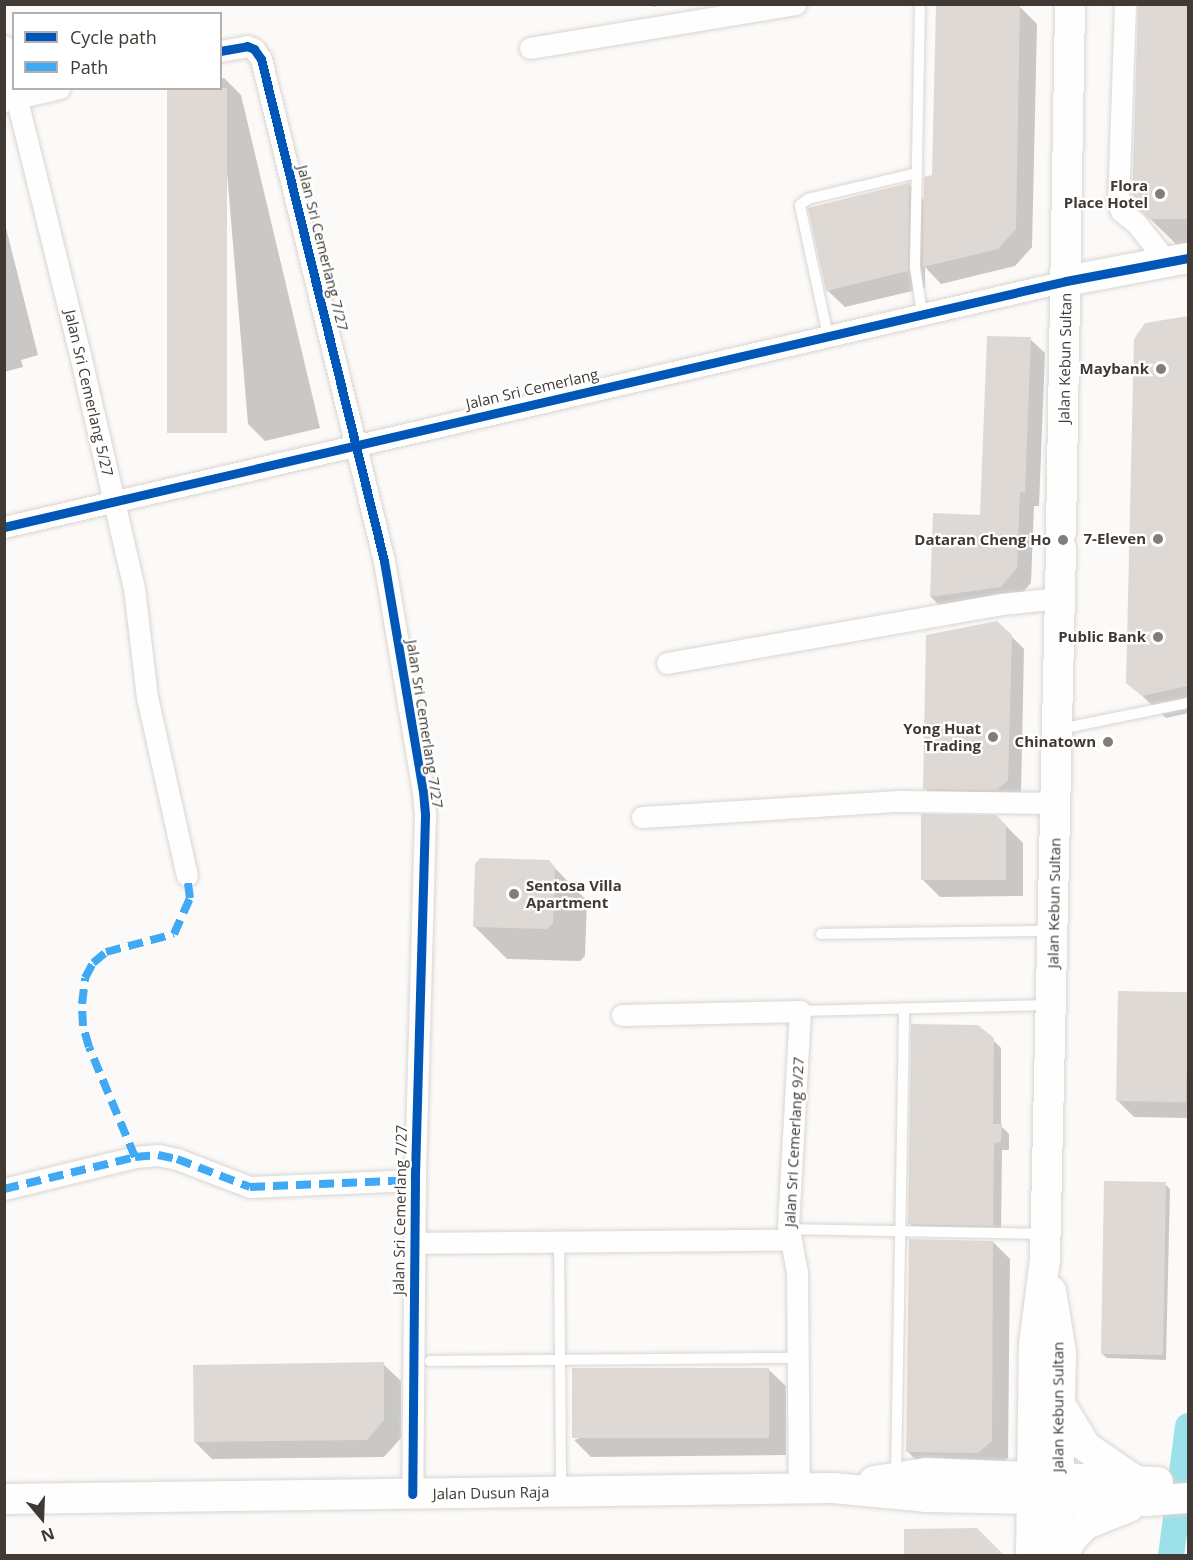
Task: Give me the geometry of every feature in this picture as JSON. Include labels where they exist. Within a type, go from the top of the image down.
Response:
[{"type":"main road","name":"Jalan Kebun Sultan","points":[[1059,1556],[1045,1488],[1034,1345],[1045,1246],[1056,803],[1070,4]]},
{"type":"main road","points":[[1066,281],[1178,260]]},
{"type":"main road","name":"Jalan Kebun Sultan","points":[[1031,1556],[1060,1404],[1061,1352],[1045,1246]]},
{"type":"main road","points":[[1060,1404],[1086,1447],[1147,1491]]},
{"type":"main road","name":"Jalan Dusun Raja","points":[[833,1488],[926,1473],[1045,1488]]},
{"type":"main road","points":[[1059,1556],[1072,1537],[1086,1524],[1147,1491],[1188,1485]]},
{"type":"main road","name":"Jalan Dusun Raja","points":[[4,1499],[833,1488],[926,1497],[1045,1488]]},
{"type":"main road","points":[[1045,1488],[1147,1491],[1188,1498]]},
{"type":"street","points":[[530,48],[795,4]]},
{"type":"street","points":[[1125,4],[1118,203],[1121,212],[1178,260]]},
{"type":"street","name":"Jalan Sri Cemerlang 5/27","points":[[4,46],[12,94],[78,346],[134,588],[147,697],[187,876]]},
{"type":"street","name":"Jalan Sri Cemerlang 7/27","points":[[222,51],[240,47],[254,49],[261,59],[384,561],[425,816],[415,1180],[412,1494]]},
{"type":"street","points":[[12,94],[44,90]]},
{"type":"street","name":"Jalan Sri Cemerlang","points":[[4,527],[1066,281]]},
{"type":"street","points":[[667,663],[1001,604],[1060,598]]},
{"type":"street","points":[[642,817],[899,801],[1056,803]]},
{"type":"street","points":[[622,1015],[800,1011]]},
{"type":"street","name":"Jalan Sri Cemerlang 9/27","points":[[799,1489],[797,1272],[790,1235],[800,1011]]},
{"type":"street","points":[[4,1189],[135,1157],[158,1155],[177,1159],[239,1185],[415,1180]]},
{"type":"street","points":[[414,1243],[560,1242],[790,1235]]},
{"type":"lane","points":[[920,4],[915,267],[922,314]]},
{"type":"lane","points":[[828,336],[800,205],[808,198],[917,173]]},
{"type":"lane","points":[[1057,729],[1188,703]]},
{"type":"lane","points":[[821,934],[1053,931]]},
{"type":"lane","points":[[800,1011],[1051,1005]]},
{"type":"lane","points":[[896,1478],[904,1008]]},
{"type":"lane","points":[[790,1235],[900,1231],[1045,1246]]},
{"type":"lane","points":[[560,1242],[561,1492]]},
{"type":"lane","points":[[430,1361],[798,1358]]},
{"type":"building","points":[[936,4],[1020,4],[1016,229],[998,249],[923,267],[924,177],[932,175]]},
{"type":"building","points":[[1138,4],[1188,4],[1188,219],[1149,219],[1132,203]]},
{"type":"building","points":[[222,88],[227,88],[227,433],[167,433],[167,90],[222,90]]},
{"type":"building","points":[[909,183],[908,271],[826,291],[808,208]]},
{"type":"building","points":[[1188,316],[1188,686],[1142,696],[1126,683],[1134,339],[1145,323]]},
{"type":"building","points":[[987,336],[1031,337],[1025,493],[1020,492],[1017,568],[1001,587],[930,597],[933,513],[980,515]]},
{"type":"building","points":[[997,621],[1012,635],[1008,780],[997,790],[923,789],[926,635]]},
{"type":"building","points":[[921,814],[996,815],[1006,825],[1006,880],[921,880]]},
{"type":"building","name":"Sentosa Villa Apartment","points":[[480,858],[549,860],[555,867],[553,923],[547,929],[473,927],[475,864]]},
{"type":"building","points":[[1118,991],[1188,992],[1186,1102],[1116,1101]]},
{"type":"building","points":[[911,1024],[978,1025],[994,1038],[993,1124],[1002,1124],[1001,1142],[994,1143],[993,1226],[908,1224]]},
{"type":"building","points":[[1104,1181],[1166,1182],[1163,1355],[1101,1354]]},
{"type":"building","points":[[909,1239],[993,1241],[992,1441],[978,1453],[906,1452]]},
{"type":"building","points":[[384,1362],[384,1420],[367,1440],[194,1442],[193,1365]]},
{"type":"building","points":[[572,1368],[769,1368],[769,1438],[572,1438]]},
{"type":"building","points":[[977,1528],[1005,1556],[904,1556],[904,1529]]},
{"type":"waterway","points":[[1171,1556],[1188,1426]]},
{"type":"marked path","points":[[135,1157],[89,1047],[83,1026],[82,1004],[85,978],[93,963],[106,952],[174,934],[190,898],[187,876]]},
{"type":"marked path","points":[[4,1189],[135,1157],[158,1155],[177,1159],[250,1187],[415,1180]]},
{"type":"cycle path","points":[[222,51],[247,46],[254,49],[261,59],[384,561],[423,791],[425,816],[415,1180],[412,1494]]},
{"type":"cycle path","points":[[4,527],[1066,281],[1188,258]]},
{"type":"place","name":"Flora Place Hotel","points":[[1160,194]]},
{"type":"place","name":"Maybank","points":[[1161,369]]},
{"type":"place","name":"7-Eleven","points":[[1158,539]]},
{"type":"place","name":"Dataran Cheng Ho","points":[[1063,540]]},
{"type":"place","name":"Public Bank","points":[[1158,637]]},
{"type":"place","name":"Yong Huat Trading","points":[[993,737]]},
{"type":"place","name":"Chinatown","points":[[1108,742]]},
{"type":"place","name":"Sentosa Villa Apartment","points":[[514,894]]}]
